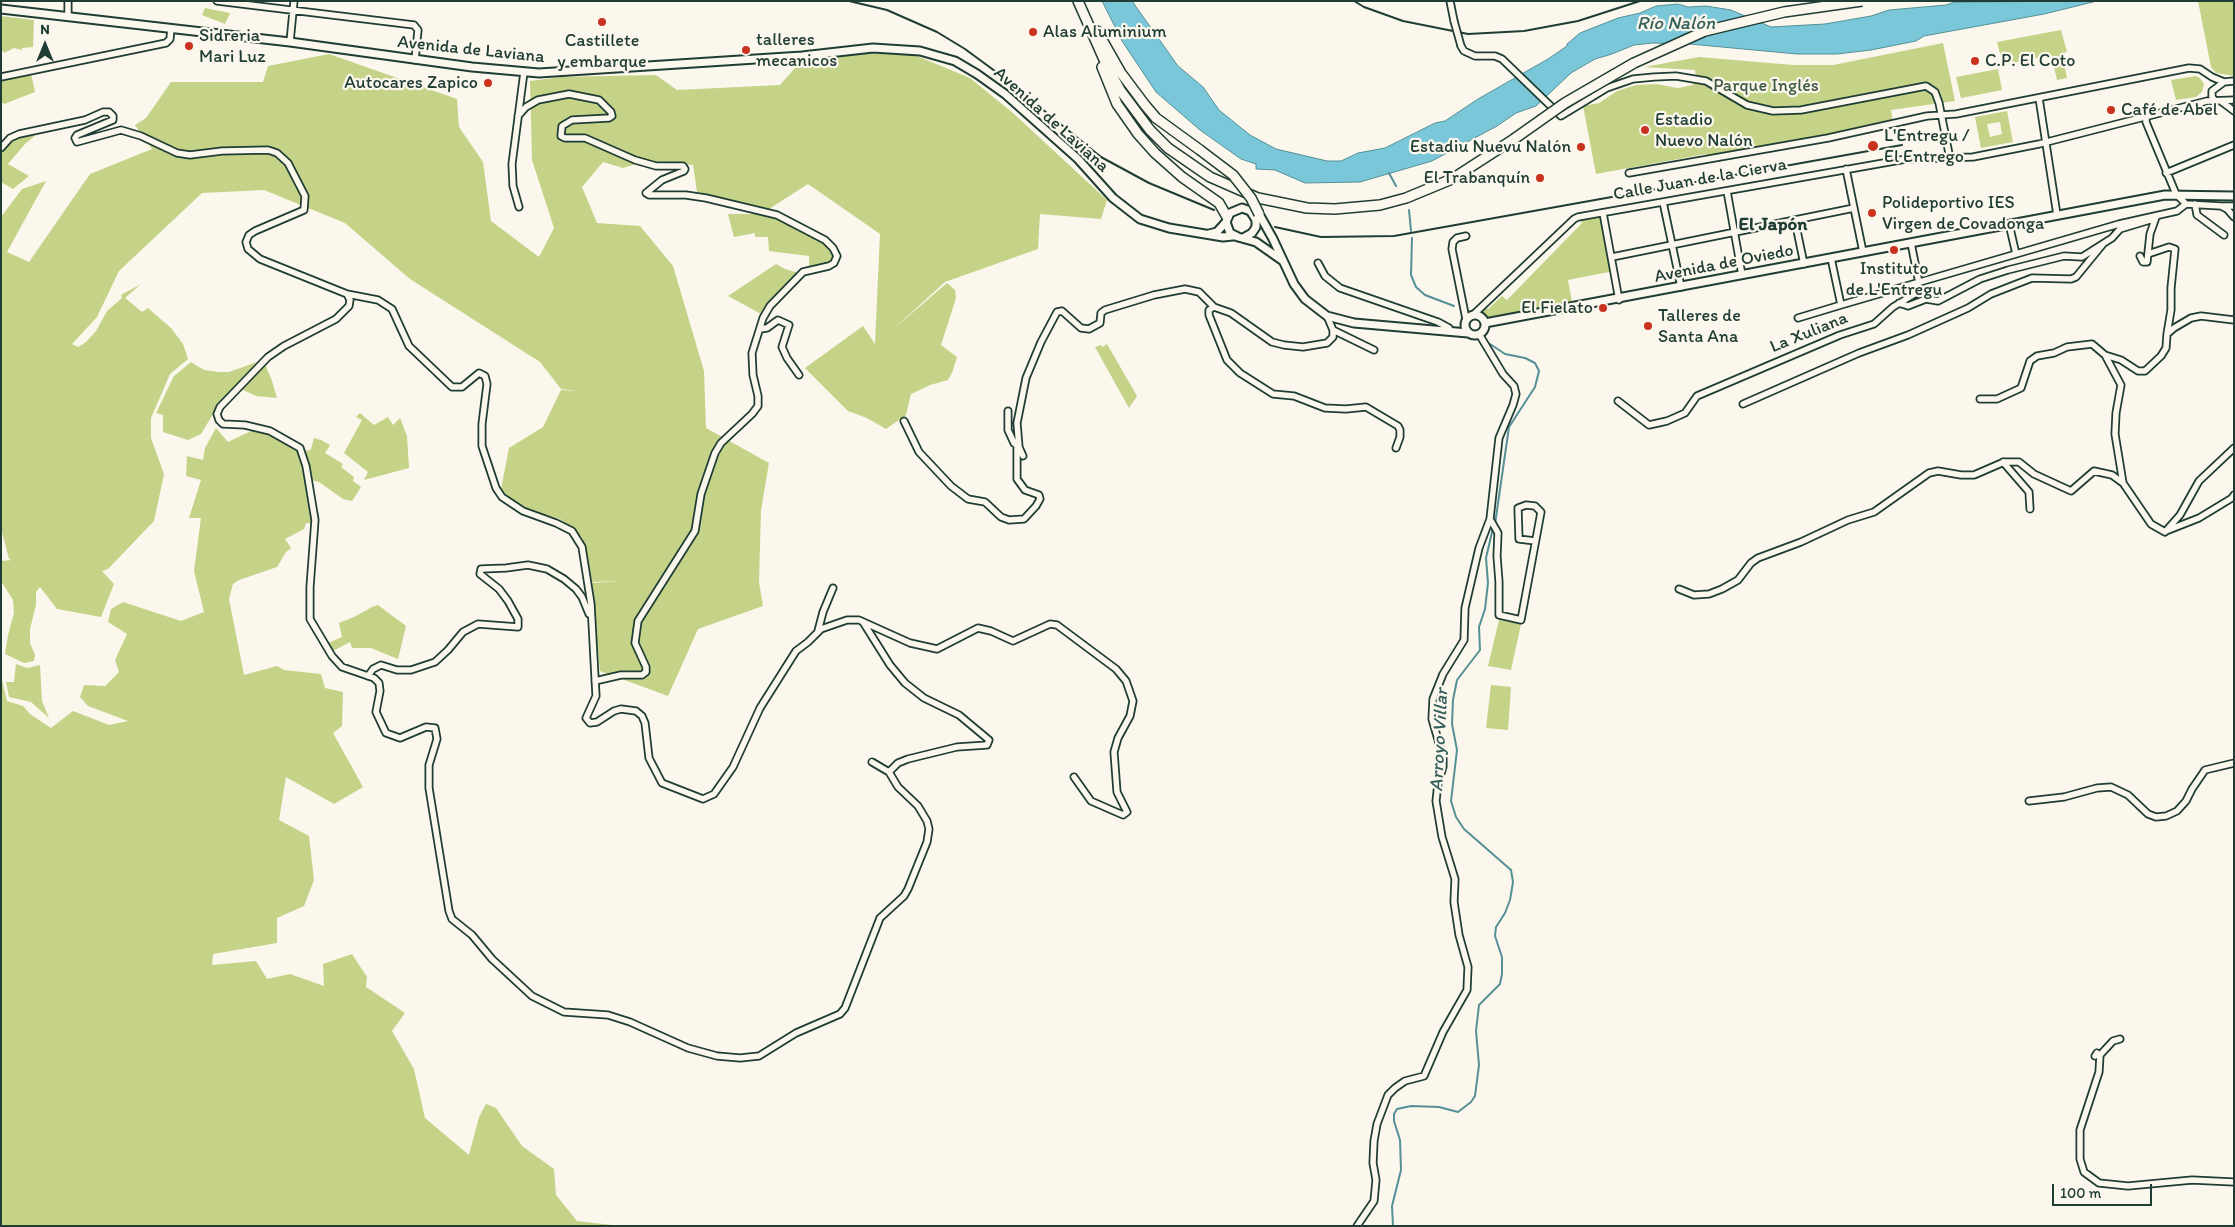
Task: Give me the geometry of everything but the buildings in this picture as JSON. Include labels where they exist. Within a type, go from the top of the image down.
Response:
[{"type":"main road","points":[[1079,1],[1107,78],[1125,116],[1155,152],[1182,177],[1219,203],[1227,220]]},
{"type":"main road","points":[[1079,1],[1133,91],[1156,118],[1233,175],[1251,198],[1255,213]]},
{"type":"main road","points":[[1083,13],[1120,90],[1150,130],[1168,148],[1210,177],[1258,198],[1308,208],[1335,210],[1380,205],[1406,198],[1452,180],[1565,103],[1634,63],[1705,31],[1784,12],[1862,1]]},
{"type":"street","points":[[68,1],[68,16]]},
{"type":"street","points":[[217,1],[414,25],[418,30],[415,60]]},
{"type":"street","points":[[290,42],[294,1]]},
{"type":"street","points":[[1450,1],[1454,21],[1464,51],[1475,56],[1495,56],[1502,59],[1514,68],[1561,116],[1596,94],[1618,83],[1640,78],[1676,76],[1706,81],[1747,105],[1773,111],[1801,110],[1926,86],[1935,92],[1942,115],[1950,159]]},
{"type":"street","name":"Avenida de Laviana","points":[[1,9],[290,42],[415,60],[524,72],[571,72],[802,56],[873,48],[910,49],[933,53],[955,61],[1004,94],[1078,159],[1113,198],[1140,219],[1161,227],[1223,237],[1234,236]]},
{"type":"street","points":[[1,77],[166,43],[170,39],[171,28]]},
{"type":"street","points":[[1629,173],[1828,138],[1927,116],[2039,98],[2195,68],[2224,82],[2234,81]]},
{"type":"street","points":[[519,207],[513,186],[512,164],[524,72]]},
{"type":"street","points":[[2209,75],[2212,97]]},
{"type":"street","points":[[2212,97],[2224,82]]},
{"type":"street","points":[[518,116],[526,107],[538,100],[569,94],[599,100],[611,112],[612,116],[609,118],[572,120],[562,126],[561,136],[565,138],[585,138],[635,160],[656,166],[683,166],[684,171],[662,180],[647,190],[646,193],[649,195],[686,195],[777,216],[826,240],[837,256],[834,263],[803,272],[770,306],[763,318],[752,353],[758,406],[722,443],[713,456],[701,494],[695,531],[638,621],[635,643],[646,666],[646,672],[595,681]]},
{"type":"street","points":[[2212,97],[2222,102],[2234,112]]},
{"type":"street","name":"Calle Juan de la Cierva","points":[[1473,322],[1483,307],[1574,219],[1906,159],[1957,159],[2047,142],[2146,117],[2212,97]]},
{"type":"street","points":[[2039,98],[2057,215]]},
{"type":"street","points":[[2222,102],[2234,100]]},
{"type":"street","points":[[1,148],[10,138],[19,134],[85,120],[109,112],[113,116],[113,120],[77,135],[77,142],[121,130],[141,136],[177,153],[190,155],[238,150],[268,150],[277,153],[288,163],[300,186],[306,203],[304,210],[255,230],[249,235],[246,242],[248,249],[260,259],[346,294],[378,300],[392,309],[409,346],[452,387],[462,387],[479,373],[486,376],[487,392],[482,424],[482,446],[493,482],[502,497],[517,507],[530,515],[564,526],[574,533],[583,550],[592,624],[596,696],[586,718],[590,723],[598,722],[614,711],[621,709],[636,711],[642,716],[645,723],[649,758],[662,783],[693,796],[703,799],[710,798],[726,780],[760,708],[792,656],[821,628],[842,620],[859,620],[930,649],[944,647],[978,628],[992,631],[1013,641],[1053,624],[1084,644],[1122,675],[1132,694],[1132,710],[1118,738],[1114,761],[1117,792],[1127,812],[1123,814],[1091,801],[1074,777]]},
{"type":"street","points":[[2146,117],[2146,122],[2166,174],[2176,194],[2186,204]]},
{"type":"street","points":[[2166,174],[2234,146]]},
{"type":"street","points":[[1846,169],[1863,252]]},
{"type":"street","points":[[1727,190],[1742,275]]},
{"type":"street","name":"Avenida de Oviedo","points":[[1473,322],[1619,300],[2009,224],[2176,194],[2234,196]]},
{"type":"street","points":[[1663,202],[1681,288]]},
{"type":"street","points":[[1798,318],[2016,254],[2177,211],[2186,204],[2234,206]]},
{"type":"street","points":[[2195,204],[2198,216],[2224,235]]},
{"type":"street","points":[[2221,206],[2234,217]]},
{"type":"street","points":[[1207,234],[1217,232],[1237,209],[1242,208],[1255,213],[1294,284],[1305,298],[1327,316],[1354,323],[1439,329],[1473,322]]},
{"type":"street","points":[[1612,257],[1854,208]]},
{"type":"street","points":[[1242,238],[1252,233],[1256,227],[1255,213]]},
{"type":"street","points":[[1604,213],[1619,300]]},
{"type":"street","points":[[1743,404],[1968,308],[1991,294],[2032,278],[2071,279],[2076,277],[2103,244],[2120,229],[2157,216]]},
{"type":"street","points":[[2140,256],[2144,263],[2147,262],[2150,234],[2157,216]]},
{"type":"street","points":[[1227,220],[1227,228],[1234,236],[1256,242],[1283,261]]},
{"type":"street","points":[[1795,220],[1804,264]]},
{"type":"street","points":[[2009,224],[2016,254]]},
{"type":"street","points":[[1357,1226],[1374,1201],[1376,1180],[1373,1163],[1374,1142],[1377,1124],[1388,1095],[1405,1081],[1424,1076],[1443,1032],[1467,990],[1468,967],[1459,934],[1454,902],[1455,880],[1442,837],[1436,801],[1438,783],[1443,767],[1443,757],[1432,719],[1433,699],[1443,674],[1464,640],[1464,608],[1479,548],[1491,520],[1499,438],[1514,405],[1516,394],[1514,386],[1503,374],[1473,322],[1452,249],[1456,238],[1466,236]]},
{"type":"street","points":[[1911,243],[1919,283]]},
{"type":"street","points":[[1899,303],[1908,306],[1926,299],[1938,301],[1980,279],[2044,260],[2064,256],[2082,257],[2103,244]]},
{"type":"street","points":[[2105,355],[2121,360],[2138,371],[2145,371],[2161,356],[2166,348],[2171,310],[2175,249],[2169,247],[2148,254]]},
{"type":"street","points":[[1831,258],[1841,305]]},
{"type":"street","points":[[1318,263],[1325,276],[1340,288],[1438,322],[1449,328]]},
{"type":"street","name":"La Xuliana","points":[[1618,401],[1649,425],[1667,422],[1685,413],[1697,396],[1840,335],[1874,324],[1899,303],[1918,292],[1919,283]]},
{"type":"street","points":[[904,421],[918,452],[951,486],[968,499],[987,503],[998,515],[1009,520],[1024,519],[1040,499],[1039,495],[1026,490],[1017,479],[1017,423],[1026,378],[1041,342],[1057,312],[1062,311],[1081,328],[1089,329],[1100,323],[1102,314],[1110,308],[1186,288],[1198,292],[1214,306],[1237,316],[1272,342],[1303,346],[1327,343],[1333,337],[1333,330],[1327,316]]},
{"type":"street","points":[[346,294],[350,300],[343,314],[268,357],[220,407],[217,414],[219,420],[224,424],[245,425],[270,431],[300,448],[306,466],[315,520],[309,608],[310,619],[332,656],[342,667],[347,671],[374,678],[379,683],[380,691],[376,712],[386,733],[400,738],[430,726],[435,728],[438,734],[430,765],[429,788],[447,904],[452,919],[472,935],[492,960],[521,987],[553,1008],[574,1014],[598,1014],[622,1019],[688,1048],[717,1056],[748,1058],[759,1056],[796,1034],[840,1014],[845,1008],[880,918],[904,896],[908,889],[927,842],[929,829],[927,821],[918,806],[898,787],[889,772],[872,762]]},
{"type":"street","points":[[1214,306],[1209,310],[1209,316],[1227,360],[1240,373],[1274,394],[1294,396],[1325,408],[1346,409],[1366,407],[1398,426],[1400,437],[1396,448]]},
{"type":"street","points":[[2168,334],[2191,318],[2201,316],[2234,320]]},
{"type":"street","points":[[760,329],[767,328],[778,320],[789,325],[782,346],[786,358],[799,375]]},
{"type":"street","points":[[1439,329],[1473,322],[1484,330],[1479,334]]},
{"type":"street","points":[[1333,330],[1374,350]]},
{"type":"street","points":[[1980,399],[1997,399],[2021,388],[2030,361],[2037,356],[2054,353],[2067,347],[2092,344],[2105,355],[2121,385],[2116,413],[2115,434],[2123,483]]},
{"type":"street","points":[[1008,410],[1008,430],[1023,456]]},
{"type":"street","points":[[2165,532],[2180,516],[2199,481],[2234,448]]},
{"type":"street","points":[[2003,462],[2029,492],[2030,509]]},
{"type":"street","points":[[1679,589],[1694,595],[1709,594],[1722,589],[1738,580],[1751,563],[1758,558],[1801,542],[1848,520],[1874,512],[1929,473],[1938,471],[1974,475],[2003,462],[2019,462],[2034,474],[2071,491],[2094,471],[2112,475],[2123,483],[2151,524],[2165,532]]},
{"type":"street","points":[[2165,532],[2199,518],[2234,495]]},
{"type":"street","points":[[1491,520],[1497,530],[1499,615],[1521,620],[1541,512],[1535,506],[1526,505],[1518,508],[1519,539],[1535,541]]},
{"type":"street","points":[[368,676],[373,669],[381,665],[397,670],[411,670],[436,662],[461,633],[478,624],[518,626],[518,619],[499,589],[480,574],[480,570],[484,568],[528,565],[552,572],[568,582],[579,593],[592,624]]},
{"type":"street","points":[[818,632],[823,612],[833,588]]},
{"type":"street","points":[[863,622],[890,666],[905,683],[929,701],[959,715],[989,740],[987,745],[957,747],[908,759],[898,763],[889,772]]},
{"type":"street","points":[[2029,801],[2064,797],[2097,788],[2111,787],[2128,795],[2148,814],[2156,817],[2166,816],[2177,811],[2186,801],[2205,770],[2234,763]]},
{"type":"street","points":[[2120,1038],[2113,1041],[2097,1056],[2097,1082],[2080,1130],[2080,1159],[2084,1172],[2099,1183],[2128,1186],[2192,1180],[2234,1182]]},
{"type":"green space","points":[[2198,1],[2234,1],[2234,76],[2216,73],[2211,67]]},
{"type":"green space","points":[[205,8],[230,13],[225,24],[202,15]]},
{"type":"green space","points":[[1,16],[34,20],[33,47],[22,48],[22,50],[14,48],[4,53],[1,48]]},
{"type":"green space","points":[[2061,30],[2067,52],[2062,53],[2067,78],[2057,80],[2051,55],[2003,65],[1997,42]]},
{"type":"green space","name":"Parque Inglés","points":[[1943,43],[1955,101],[1891,110],[1893,123],[1707,159],[1706,154],[1596,174],[1583,106],[1599,103],[1617,91],[1636,85],[1656,84],[1678,88],[1693,85],[1696,78],[1695,70],[1644,67],[1699,57],[1793,65],[1833,65]]},
{"type":"green space","points":[[910,53],[970,78],[1013,113],[1107,200],[1101,219],[1040,214],[1038,249],[945,282],[891,331],[947,283],[955,290],[956,298],[941,345],[957,357],[952,373],[948,380],[930,385],[911,394],[906,415],[886,429],[867,418],[848,411],[805,368],[863,326],[875,344],[880,234],[808,184],[769,209],[697,192],[693,165],[646,161],[623,168],[603,162],[582,187],[597,223],[640,226],[673,266],[704,371],[706,428],[769,463],[761,510],[759,582],[763,606],[698,629],[668,696],[600,671],[591,583],[620,581],[592,582],[582,537],[560,519],[535,512],[512,500],[501,489],[509,448],[543,427],[561,390],[578,391],[561,389],[540,362],[410,279],[345,223],[264,190],[202,193],[119,271],[97,317],[72,344],[78,347],[86,342],[96,331],[107,311],[122,298],[121,295],[141,284],[125,298],[142,312],[148,308],[171,328],[183,344],[188,359],[170,374],[151,418],[151,438],[164,474],[154,521],[108,569],[102,571],[114,584],[101,617],[57,609],[40,587],[36,592],[36,605],[30,629],[30,643],[35,655],[34,661],[24,663],[5,654],[14,613],[13,600],[1,581],[1,561],[12,560],[9,559],[1,528],[1,217],[22,189],[46,181],[7,252],[29,262],[90,174],[152,149],[135,125],[146,118],[171,82],[263,82],[268,66],[329,54],[457,99],[459,127],[483,162],[491,221],[539,257],[554,228],[532,160],[530,81],[561,77],[656,75],[677,90],[780,85],[801,61],[853,54]]},
{"type":"green space","points":[[1998,69],[2002,90],[1961,98],[1956,77]]},
{"type":"green space","points":[[31,74],[35,92],[4,104],[1,101],[1,80]]},
{"type":"green space","points":[[2196,76],[2204,84],[2202,92],[2196,97],[2176,100],[2171,80]]},
{"type":"green space","points":[[2007,111],[2013,142],[1981,148],[1975,117]],"holes":[[[2000,122],[2002,134],[1990,137],[1987,124]]]},
{"type":"green space","points":[[37,134],[25,144],[8,164],[29,176],[13,189],[1,182],[1,152],[12,139],[24,135]]},
{"type":"green space","points":[[1603,213],[1614,271],[1568,280],[1573,307],[1485,323],[1481,317],[1483,307],[1488,309],[1502,296],[1507,300],[1582,223],[1578,217]]},
{"type":"green space","points":[[728,214],[760,214],[775,217],[826,243],[834,257],[828,263],[809,269],[809,256],[769,251],[768,237],[755,237],[755,233],[734,237]]},
{"type":"green space","points":[[776,264],[799,273],[761,314],[728,296]]},
{"type":"green space","points":[[1107,344],[1137,396],[1129,408],[1095,347],[1101,345],[1103,347]]},
{"type":"green space","points":[[191,362],[204,370],[229,372],[257,362],[221,401],[201,434],[188,440],[163,432],[163,415],[156,413],[174,376]]},
{"type":"green space","points":[[265,364],[277,398],[256,396],[241,389]]},
{"type":"green space","points":[[360,413],[374,425],[388,417],[393,425],[400,418],[407,436],[409,468],[364,480],[368,472],[344,453],[362,420],[356,417]]},
{"type":"green space","points":[[216,428],[228,442],[255,429],[295,445],[302,463],[312,523],[306,523],[304,529],[285,539],[291,548],[286,552],[277,567],[239,580],[233,584],[229,599],[244,675],[277,666],[284,670],[321,674],[325,688],[343,692],[342,726],[333,733],[363,787],[334,804],[286,777],[279,820],[309,836],[314,880],[304,906],[277,918],[277,943],[213,954],[212,965],[256,961],[267,979],[290,974],[324,986],[323,964],[352,954],[367,977],[366,987],[405,1013],[392,1031],[414,1069],[425,1118],[469,1155],[479,1117],[486,1104],[496,1108],[522,1146],[554,1169],[556,1195],[577,1221],[621,1226],[1,1226],[1,676],[7,701],[23,706],[30,714],[51,728],[73,711],[109,725],[128,721],[88,706],[80,697],[84,685],[105,686],[119,672],[115,660],[127,634],[108,622],[111,609],[123,602],[181,621],[204,612],[194,571],[201,518],[189,518],[201,480],[186,476],[187,456],[203,460],[205,448]]},
{"type":"green space","points":[[314,438],[330,445],[325,453],[343,464],[341,467],[354,477],[353,481],[361,487],[352,501],[343,499],[319,482],[311,480],[302,449],[308,451],[311,449]]},
{"type":"green space","points":[[378,605],[406,626],[398,659],[371,648],[352,648],[350,642],[333,651],[328,643],[342,637],[339,623]]},
{"type":"green space","points":[[1499,620],[1521,624],[1511,670],[1488,666]]},
{"type":"green space","points":[[16,664],[27,668],[40,665],[42,701],[49,718],[31,702],[9,697],[6,682],[14,682]]},
{"type":"green space","points":[[1491,685],[1511,687],[1508,730],[1486,728]]},
{"type":"water","name":"Río Nalón","points":[[1102,1],[1132,1],[1178,66],[1203,87],[1219,110],[1250,135],[1276,149],[1327,161],[1341,161],[1358,153],[1385,148],[1435,123],[1445,121],[1478,99],[1548,59],[1567,46],[1580,33],[1656,6],[1678,4],[1688,7],[1706,6],[1731,10],[1771,27],[1825,24],[1871,16],[1889,10],[1946,5],[1955,2],[2097,1],[2044,14],[1924,36],[1916,41],[1871,50],[1837,54],[1797,54],[1690,44],[1653,43],[1634,45],[1595,59],[1571,73],[1536,106],[1516,113],[1497,126],[1432,161],[1360,182],[1305,183],[1275,170],[1256,169],[1256,164],[1241,159],[1200,130],[1156,92],[1122,41]]},
{"type":"waterway","name":"Arroyo Villar","points":[[1389,173],[1396,186]]},
{"type":"waterway","name":"Arroyo Villar","points":[[1409,210],[1411,231]]},
{"type":"waterway","name":"Arroyo Villar","points":[[1412,238],[1411,275],[1416,287],[1425,295],[1454,306]]},
{"type":"waterway","name":"Arroyo Villar","points":[[1490,344],[1505,354],[1525,358],[1535,363],[1539,371],[1535,387],[1509,427],[1495,524]]},
{"type":"waterway","name":"Arroyo Villar","points":[[1393,1226],[1392,1206],[1401,1170],[1400,1140],[1394,1121],[1394,1114],[1397,1109],[1411,1106],[1439,1107],[1458,1112],[1471,1102],[1475,1096],[1479,1065],[1476,1031],[1479,1005],[1500,984],[1502,974],[1502,957],[1495,936],[1496,927],[1505,913],[1510,900],[1513,882],[1511,870],[1464,829],[1456,817],[1451,801],[1457,750],[1452,724],[1453,700],[1457,680],[1480,650],[1479,627],[1485,609],[1488,583],[1486,558],[1493,528]]},
{"type":"railway","points":[[849,1],[887,10],[937,32],[965,49],[999,74],[1101,157],[1149,183],[1214,210]]},
{"type":"railway","points":[[1354,1],[1364,7],[1403,21],[1468,34],[1524,31],[1578,21],[1640,1]]},
{"type":"railway","points":[[1275,227],[1321,237],[1394,236],[1902,145]]},
{"type":"place","name":"Castillete y embarque","points":[[602,22]]},
{"type":"place","name":"Alas Aluminium","points":[[1033,32]]},
{"type":"place","name":"Sidreria Mari Luz","points":[[189,46]]},
{"type":"place","name":"talleres mecanicos","points":[[746,50]]},
{"type":"place","name":"C.P. El Coto","points":[[1975,61]]},
{"type":"place","name":"Autocares Zapico","points":[[488,83]]},
{"type":"place","name":"Café de Abel","points":[[2111,110]]},
{"type":"place","name":"Estadio Nuevo Nalón","points":[[1645,130]]},
{"type":"place","name":"L'Entregu / El Entrego","points":[[1873,146]]},
{"type":"place","name":"Estadiu Nuevu Nalón","points":[[1581,147]]},
{"type":"place","name":"El Trabanquín","points":[[1540,178]]},
{"type":"place","name":"Polideportivo IES Virgen de Covadonga","points":[[1872,213]]},
{"type":"place","name":"Instituto de L'Entregu","points":[[1894,250]]},
{"type":"place","name":"El Fielato","points":[[1603,308]]},
{"type":"place","name":"Talleres de Santa Ana","points":[[1648,326]]},
{"type":"district","name":"El Japón","points":[[1773,225]]}]
